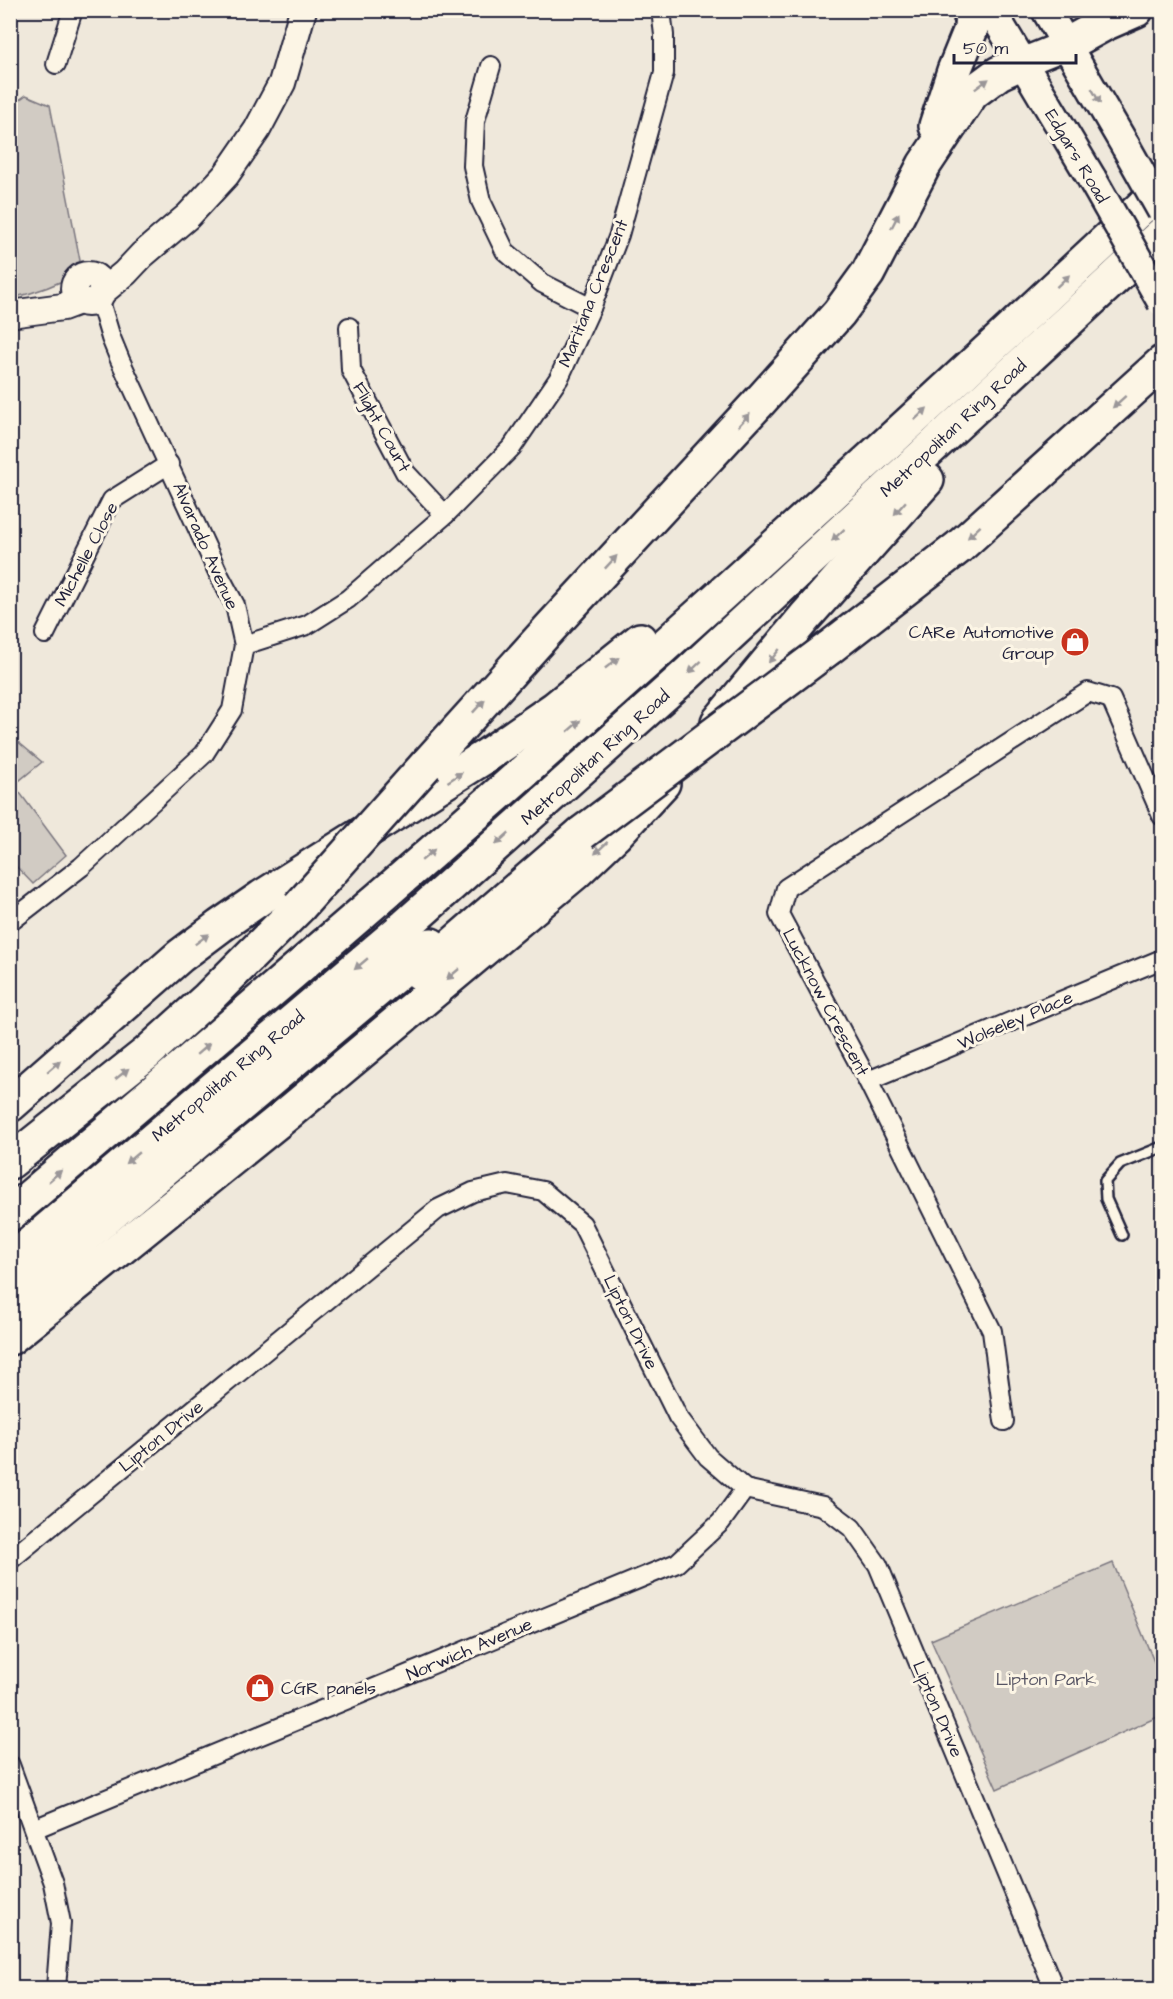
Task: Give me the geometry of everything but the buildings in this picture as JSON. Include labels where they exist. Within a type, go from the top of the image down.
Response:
[{"type":"highway","points":[[924,165],[970,29],[972,10]]},
{"type":"highway","points":[[1066,45],[1093,17],[1136,10]]},
{"type":"highway","points":[[10,1162],[147,1053],[208,998],[299,907],[550,628],[762,400],[838,313],[868,273],[924,165],[972,93],[999,73],[1021,63]]},
{"type":"highway","name":"Metropolitan Ring Road","points":[[10,1214],[393,886],[613,693],[895,439],[1162,188]]},
{"type":"highway","name":"Metropolitan Ring Road","points":[[10,1261],[405,926],[694,668],[1162,234]]},
{"type":"highway","points":[[10,1338],[287,1114],[574,873],[615,835],[742,695],[907,501],[967,440],[1066,324]]},
{"type":"highway","points":[[10,1299],[450,928],[582,833],[829,648],[959,547],[1156,378]]},
{"type":"highway","points":[[10,1105],[180,956],[270,891],[450,780],[554,709],[727,567],[895,439]]},
{"type":"highway","points":[[10,1318],[385,1004],[582,833]]},
{"type":"main road","name":"Edgars Road","points":[[991,10],[1162,302]]},
{"type":"main road","points":[[1046,10],[1162,211]]},
{"type":"main road","points":[[1021,63],[1066,45]]},
{"type":"street","points":[[56,64],[73,10]]},
{"type":"street","points":[[20,312],[89,293],[142,255],[188,216],[226,175],[257,130],[282,83],[303,10]]},
{"type":"street","name":"Maritana Crescent","points":[[243,638],[282,632],[307,625],[348,599],[445,515],[512,447],[559,378],[591,308],[620,235],[664,73],[664,35],[661,10]]},
{"type":"street","points":[[492,66],[475,121],[473,166],[481,201],[505,251],[542,283],[591,308]]},
{"type":"street","name":"Alvarado Avenue","points":[[10,922],[81,867],[204,754],[232,710],[243,638],[235,605],[89,293]]},
{"type":"street","name":"Flight Court","points":[[350,327],[351,370],[405,472],[445,515]]},
{"type":"street","name":"Michelle Close","points":[[45,634],[112,500],[169,464]]},
{"type":"street","name":"Lucknow Crescent","points":[[1004,1421],[992,1331],[868,1081],[780,914],[786,888],[1088,692],[1111,699],[1162,816]]},
{"type":"street","name":"Wolseley Place","points":[[868,1081],[1162,959]]},
{"type":"street","name":"Lipton Drive","points":[[10,1560],[438,1209],[472,1191],[507,1184],[543,1191],[582,1224],[678,1417],[708,1457],[745,1489],[823,1506],[852,1528],[878,1565],[1054,1989]]},
{"type":"street","name":"Norwich Avenue","points":[[34,1829],[677,1563],[721,1522],[745,1489]]},
{"type":"street","points":[[10,1765],[53,1883],[61,1923],[56,1989]]},
{"type":"lane","points":[[1122,1235],[1106,1199],[1105,1181],[1120,1164],[1162,1147]]},
{"type":"green space","points":[[26,95],[50,105],[82,271],[47,288],[11,298],[11,106]]},
{"type":"green space","points":[[11,736],[42,762],[14,785],[66,855],[33,884],[11,861]]},
{"type":"green space","name":"Lipton Park","points":[[1113,1563],[1162,1681],[1162,1715],[997,1789],[931,1640]]},
{"type":"place","name":"CARe Automotive Group","points":[[1075,642]]},
{"type":"place","name":"CGR panels","points":[[260,1688]]}]
